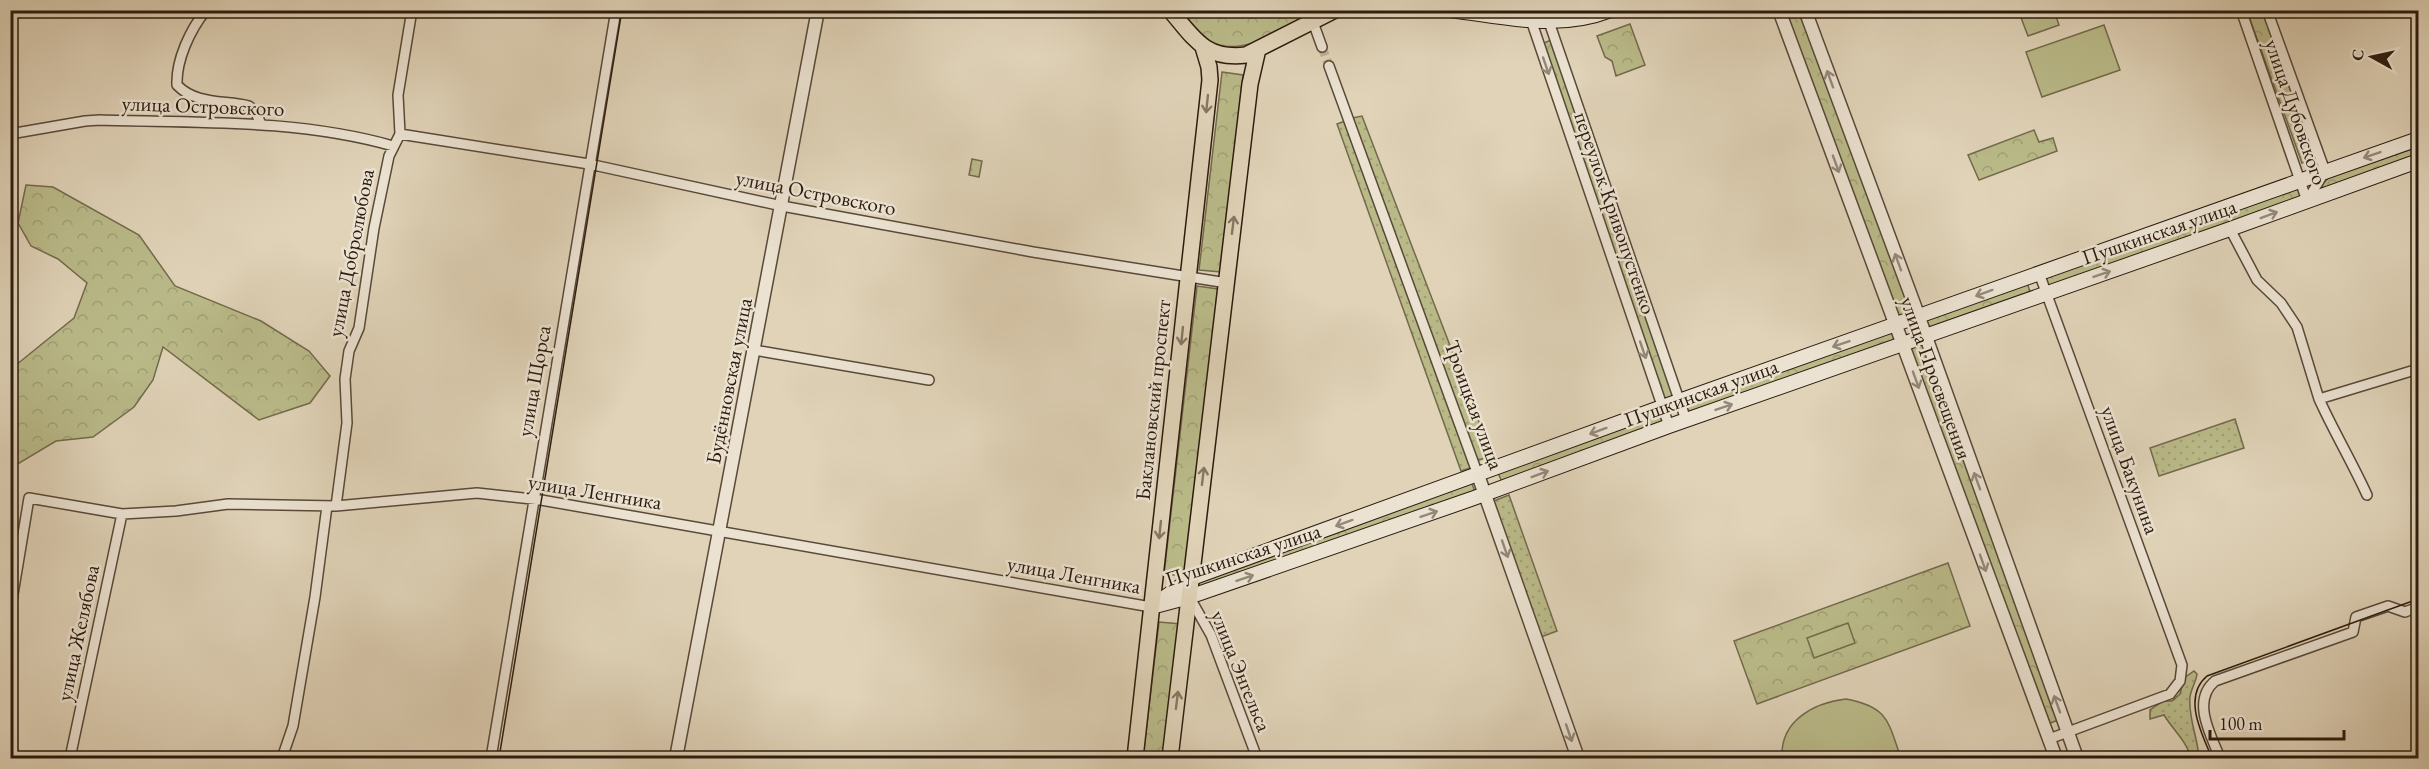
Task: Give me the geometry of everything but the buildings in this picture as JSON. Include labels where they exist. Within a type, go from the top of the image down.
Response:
[{"type":"main road","points":[[1170,10],[1203,47],[1214,54],[1235,57],[1257,50],[1335,11]]},
{"type":"main road","points":[[1450,10],[1532,14],[1577,21],[1611,10]]},
{"type":"main road","points":[[1549,17],[1587,10]]},
{"type":"main road","name":"Баклановский проспект","points":[[1135,759],[1210,80],[1203,47]]},
{"type":"main road","points":[[1170,759],[1250,84],[1257,50]]},
{"type":"main road","name":"Пушкинская улица","points":[[1151,607],[1192,578],[1662,407],[2418,139]]},
{"type":"main road","name":"Пушкинская улица","points":[[1151,607],[1190,597],[1486,494],[1669,426],[2230,230],[2418,161]]},
{"type":"street","points":[[10,24],[15,10]]},
{"type":"street","points":[[206,10],[196,22],[185,50],[176,75],[177,85],[183,92],[194,97],[249,106],[255,111],[261,124]]},
{"type":"street","points":[[400,134],[398,95],[412,10]]},
{"type":"street","name":"улица Щорса","points":[[491,759],[615,10]]},
{"type":"street","name":"Будённовская улица","points":[[676,759],[818,10]]},
{"type":"street","name":"улица Просвещения","points":[[1779,10],[2056,759]]},
{"type":"street","name":"улица Просвещения","points":[[1805,10],[2077,759]]},
{"type":"street","name":"улица Дубовского","points":[[2241,10],[2307,201]]},
{"type":"street","name":"улица Дубовского","points":[[2267,10],[2325,171],[2307,201]]},
{"type":"street","name":"переулок Кривопустенко","points":[[1532,14],[1669,426]]},
{"type":"street","name":"переулок Кривопустенко","points":[[1549,17],[1686,420]]},
{"type":"street","points":[[1313,22],[1322,47]]},
{"type":"street","name":"Троицкая улица","points":[[1329,66],[1486,494],[1578,759]]},
{"type":"street","name":"улица Островского","points":[[10,134],[100,120],[261,124],[336,132],[393,146]]},
{"type":"street","name":"улица Островского","points":[[400,134],[589,164],[782,206],[1227,283]]},
{"type":"street","name":"улица Добролюбова","points":[[282,759],[293,726],[347,423],[345,379],[350,351],[358,328],[374,228],[389,156],[400,134]]},
{"type":"street","points":[[2230,230],[2257,280],[2281,303],[2297,327],[2319,399],[2367,495]]},
{"type":"street","points":[[10,263],[12,272],[10,284]]},
{"type":"street","name":"улица Бакунина","points":[[2039,273],[2182,665],[2180,681],[2170,693],[2068,733]]},
{"type":"street","points":[[754,350],[929,380]]},
{"type":"street","points":[[2319,399],[2418,369]]},
{"type":"street","name":"улица Ленгника","points":[[10,612],[29,498],[122,514],[176,511],[228,504],[331,506],[477,494],[533,499],[1151,607]]},
{"type":"street","name":"улица Желябова","points":[[70,759],[122,514]]},
{"type":"street","name":"улица Энгельса","points":[[1190,597],[1211,635],[1257,759]]},
{"type":"street","points":[[2220,759],[2205,722],[2204,711],[2205,695],[2208,687],[2215,681],[2353,632],[2356,617],[2388,606],[2405,612],[2418,607]]},
{"type":"street","points":[[2049,740],[2068,733]]},
{"type":"green space","points":[[1180,11],[1324,11],[1265,39],[1233,47],[1218,45],[1206,39]]},
{"type":"green space","points":[[1782,11],[1799,11],[1915,312],[1895,318]]},
{"type":"green space","points":[[2032,11],[2054,11],[2059,25],[2028,36],[2020,15]]},
{"type":"green space","points":[[2247,11],[2263,11],[2315,159],[2302,163]]},
{"type":"green space","points":[[1630,24],[1645,65],[1616,76],[1612,61],[1605,57],[1597,36]]},
{"type":"green space","points":[[2104,25],[2120,70],[2042,97],[2026,52]]},
{"type":"green space","points":[[1553,39],[1674,397],[1665,400],[1542,44]]},
{"type":"green space","points":[[1222,72],[1243,75],[1221,272],[1199,270]]},
{"type":"green space","points":[[1362,116],[1492,455],[1477,461],[1352,118]]},
{"type":"green space","points":[[1345,121],[1473,467],[1461,471],[1337,124]]},
{"type":"green space","points":[[2034,130],[2039,142],[2053,138],[2057,151],[1979,180],[1968,155]]},
{"type":"green space","points":[[2418,147],[2418,156],[2324,190],[2322,185],[2328,178]]},
{"type":"green space","points":[[972,159],[982,161],[979,177],[969,175]]},
{"type":"green space","points":[[26,185],[53,187],[139,235],[175,286],[261,321],[309,351],[330,376],[310,403],[259,420],[163,347],[153,380],[134,407],[93,437],[56,441],[11,468],[11,369],[74,318],[87,283],[58,259],[31,246],[18,223]]},
{"type":"green space","points":[[2298,188],[2301,198],[2048,287],[2045,277]]},
{"type":"green space","points":[[2027,283],[2031,294],[1928,330],[1924,319]]},
{"type":"green space","points":[[1197,286],[1218,289],[1185,576],[1164,574]]},
{"type":"green space","points":[[1891,329],[1896,343],[1687,416],[1682,403]]},
{"type":"green space","points":[[1925,343],[2061,719],[2045,725],[1907,349]]},
{"type":"green space","points":[[1661,413],[1664,424],[1503,484],[1497,471]]},
{"type":"green space","points":[[2235,419],[2244,448],[2159,476],[2150,448]]},
{"type":"green space","points":[[1471,481],[1475,492],[1199,590],[1196,580]]},
{"type":"green space","points":[[1509,495],[1557,631],[1541,637],[1491,502]]},
{"type":"green space","points":[[1948,563],[1970,626],[1757,704],[1734,641]]},
{"type":"green space","points":[[1159,622],[1181,624],[1166,758],[1143,758]]},
{"type":"green space","points":[[1848,623],[1855,643],[1814,658],[1807,638]]},
{"type":"green space","points":[[2194,671],[2197,674],[2190,705],[2199,758],[2191,758],[2183,740],[2164,715],[2150,719],[2150,710],[2163,701],[2172,701],[2180,694],[2184,678]]},
{"type":"green space","points":[[1846,699],[1871,707],[1885,718],[1901,758],[1782,758],[1787,734],[1801,716],[1822,705]]},
{"type":"tunnel","points":[[1322,47],[1329,66]]},
{"type":"tram line","points":[[499,758],[622,10]]},
{"type":"tram line","points":[[2212,758],[2199,727],[2195,705],[2196,694],[2207,676],[2418,599]]}]
